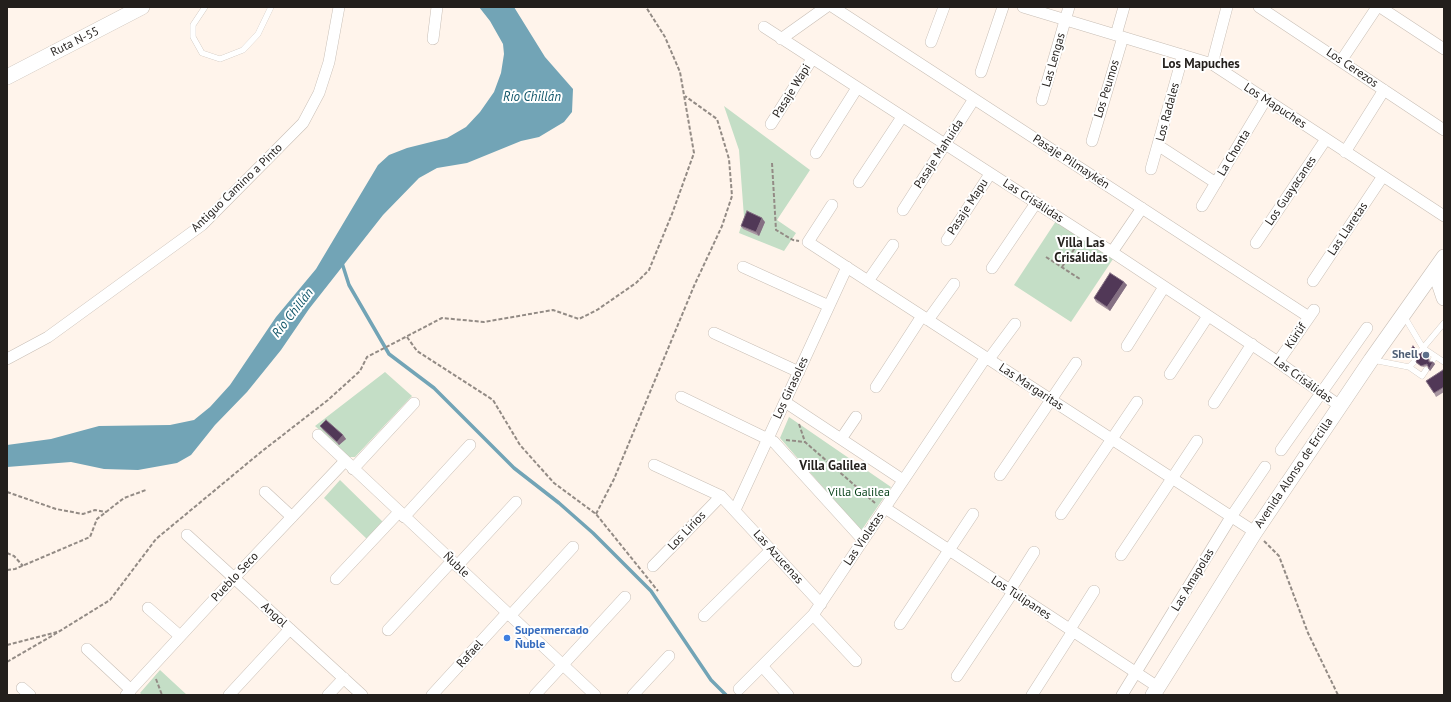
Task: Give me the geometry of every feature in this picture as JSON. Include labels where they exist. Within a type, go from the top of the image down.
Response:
[{"type":"main road","name":"Ruta N-55","points":[[7,77],[142,7]]},
{"type":"main road","name":"Avenida Alonso de Ercilla","points":[[1156,691],[1254,532],[1371,360],[1444,257]]},
{"type":"main road","points":[[1434,271],[1444,298]]},
{"type":"street","name":"Antiguo Camino a Pinto","points":[[7,360],[48,337],[202,224],[303,123],[319,93],[329,62],[339,7]]},
{"type":"street","points":[[433,39],[437,7]]},
{"type":"street","points":[[781,39],[826,7]]},
{"type":"street","name":"Pasaje Pilmaykén","points":[[833,7],[1142,208],[1312,314]]},
{"type":"street","points":[[932,42],[944,7]]},
{"type":"street","points":[[981,72],[1003,7]]},
{"type":"street","name":"Los Mapuches","points":[[1023,7],[1212,64],[1444,216]]},
{"type":"street","name":"Las Lengas","points":[[1042,100],[1069,7]]},
{"type":"street","name":"Los Peumos","points":[[1092,141],[1120,36],[1124,7]]},
{"type":"street","points":[[1212,64],[1227,7]]},
{"type":"street","name":"Los Cerezos","points":[[1259,7],[1444,130]]},
{"type":"street","points":[[1341,61],[1378,7],[1444,49]]},
{"type":"street","name":"Las Crisálidas","points":[[764,28],[1112,252],[1252,344],[1340,406]]},
{"type":"street","name":"Los Radales","points":[[1151,169],[1159,146],[1183,56]]},
{"type":"street","name":"Pasaje Wapi","points":[[771,124],[812,59]]},
{"type":"street","points":[[816,153],[857,88]]},
{"type":"street","points":[[1345,152],[1384,90]]},
{"type":"street","name":"Pasaje Mahuida","points":[[903,210],[974,99]]},
{"type":"street","name":"La Chonta","points":[[1202,206],[1266,99]]},
{"type":"street","points":[[859,182],[902,117]]},
{"type":"street","name":"Los Guayacanes","points":[[1256,243],[1326,139]]},
{"type":"street","points":[[1159,146],[1216,183]]},
{"type":"street","name":"Pasaje Mapu","points":[[947,240],[990,174]]},
{"type":"street","name":"Las Llaretas","points":[[1313,282],[1383,176]]},
{"type":"street","points":[[992,268],[1036,203]]},
{"type":"street","points":[[808,242],[832,205]]},
{"type":"street","points":[[1112,252],[1142,208]]},
{"type":"street","name":"Las Margaritas","points":[[808,242],[1254,532]]},
{"type":"street","points":[[868,281],[893,245]]},
{"type":"street","points":[[743,267],[829,306]]},
{"type":"street","name":"Los Girasoles","points":[[735,510],[768,438],[789,405],[799,372],[847,267]]},
{"type":"street","points":[[876,387],[925,318],[954,284]]},
{"type":"street","points":[[1127,346],[1164,287]]},
{"type":"street","name":"Kürüf","points":[[1278,362],[1312,314]]},
{"type":"street","points":[[1170,374],[1208,316]]},
{"type":"street","name":"Las Violetas","points":[[739,689],[813,615],[903,480],[988,358],[1015,324]]},
{"type":"street","points":[[1281,450],[1367,328]]},
{"type":"street","points":[[714,333],[799,372]]},
{"type":"street","points":[[1214,404],[1252,344]]},
{"type":"street","points":[[1000,475],[1076,363]]},
{"type":"street","points":[[681,397],[768,438],[779,446],[863,540]]},
{"type":"street","points":[[1061,514],[1137,402]]},
{"type":"street","name":"Pueblo Seco","points":[[128,693],[292,517],[414,403]]},
{"type":"street","points":[[789,405],[903,480]]},
{"type":"street","points":[[841,440],[856,417]]},
{"type":"street","name":"Ñuble","points":[[318,435],[595,695]]},
{"type":"street","points":[[1121,555],[1197,441]]},
{"type":"street","points":[[336,579],[470,445]]},
{"type":"street","points":[[654,465],[721,496]]},
{"type":"street","name":"Las Amapolas","points":[[1122,695],[1231,517],[1266,467]]},
{"type":"street","points":[[266,492],[292,517]]},
{"type":"street","name":"Las Azucenas","points":[[721,496],[820,604]]},
{"type":"street","name":"Los Lirios","points":[[653,566],[721,496]]},
{"type":"street","points":[[388,630],[516,502]]},
{"type":"street","name":"Los Tulipanes","points":[[885,508],[1136,672],[1156,691]]},
{"type":"street","points":[[900,624],[973,514]]},
{"type":"street","name":"Angol","points":[[187,535],[362,695]]},
{"type":"street","name":"Rafael","points":[[432,695],[573,548]]},
{"type":"street","points":[[704,616],[771,550]]},
{"type":"street","points":[[957,676],[1034,552]]},
{"type":"street","points":[[1032,695],[1094,591]]},
{"type":"street","points":[[535,695],[625,597]]},
{"type":"street","points":[[148,608],[180,636]]},
{"type":"street","points":[[813,615],[856,662]]},
{"type":"street","points":[[229,695],[290,629]]},
{"type":"street","points":[[87,649],[128,693]]},
{"type":"street","points":[[633,695],[669,656]]},
{"type":"street","points":[[762,666],[788,695]]},
{"type":"street","points":[[328,695],[344,678]]},
{"type":"lane","points":[[205,7],[193,25],[193,37],[202,53],[220,59],[243,50],[258,34],[271,7]]},
{"type":"lane","points":[[1403,315],[1422,350],[1434,358],[1444,362]]},
{"type":"lane","points":[[1422,350],[1444,323]]},
{"type":"lane","points":[[1371,360],[1409,367],[1422,376],[1426,370]]},
{"type":"lane","points":[[1409,367],[1414,362]]},
{"type":"path","points":[[7,662],[110,600],[156,539],[261,452],[328,400],[360,371],[367,357],[442,318],[484,322],[553,310],[579,319],[597,310],[636,283],[649,270],[672,214],[694,152],[680,72],[665,37],[646,7]]},
{"type":"path","points":[[596,514],[614,479],[694,286],[722,226],[732,196],[728,159],[717,119],[684,95]]},
{"type":"path","points":[[772,164],[776,230],[792,240],[808,242]]},
{"type":"path","points":[[1062,267],[1084,234]]},
{"type":"path","points":[[1046,257],[1080,279]]},
{"type":"path","points":[[407,337],[417,351],[493,400],[520,445],[549,478],[596,514],[658,591]]},
{"type":"path","points":[[789,405],[805,442],[874,503],[885,508]]},
{"type":"path","points":[[7,570],[23,566],[90,538],[97,519],[124,498],[146,490]]},
{"type":"path","points":[[7,492],[56,509],[83,514],[96,510],[106,512]]},
{"type":"path","points":[[1254,532],[1279,556],[1308,633],[1338,695]]},
{"type":"path","points":[[7,553],[14,556],[23,566]]},
{"type":"path","points":[[7,646],[59,632]]},
{"type":"path","points":[[152,666],[162,695]]},
{"type":"green space","points":[[724,106],[810,170],[777,220],[796,233],[784,251],[739,233],[744,217],[739,150]]},
{"type":"green space","name":"Villa Las Crisálidas","points":[[1056,221],[1113,259],[1071,322],[1014,285]]},
{"type":"green space","points":[[385,372],[412,396],[355,457],[349,457],[315,426]]},
{"type":"green space","name":"Villa Galilea","points":[[789,417],[891,487],[861,531],[780,438]]},
{"type":"green space","points":[[340,480],[384,523],[368,540],[324,498]]},
{"type":"green space","points":[[160,670],[187,695],[142,695],[140,693]]},
{"type":"water","name":"Río Chillán","points":[[479,7],[514,7],[545,57],[573,89],[572,112],[564,122],[539,137],[521,141],[467,163],[437,168],[419,178],[383,215],[309,309],[281,350],[247,392],[215,425],[191,455],[177,463],[138,470],[104,469],[71,462],[7,467],[7,445],[51,439],[99,426],[170,425],[194,420],[210,407],[230,385],[276,317],[316,269],[378,165],[389,155],[407,148],[447,138],[466,127],[480,112],[494,92],[501,73],[504,54],[503,44],[490,21]]},
{"type":"building","points":[[747,211],[762,218],[756,232],[741,226]]},
{"type":"building","points":[[1110,273],[1124,282],[1107,307],[1094,298]]},
{"type":"building","points":[[1413,346],[1416,353],[1420,354],[1422,352],[1428,356],[1429,362],[1433,362],[1429,369],[1427,364],[1421,366],[1416,362],[1417,359],[1414,356],[1409,358],[1407,356]]},
{"type":"building","points":[[1443,370],[1444,387],[1434,393],[1426,381]]},
{"type":"building","points":[[326,420],[343,435],[337,442],[320,426]]},
{"type":"waterway","points":[[342,263],[349,285],[389,354],[434,388],[514,468],[559,503],[593,533],[651,591],[711,680],[726,695]]},
{"type":"place","name":"Shell","points":[[1426,355]]},
{"type":"place","name":"Supermercado Ñuble","points":[[507,638]]},
{"type":"district","name":"Los Mapuches","points":[[1201,64]]},
{"type":"district","name":"Villa Las Crisálidas","points":[[1081,250]]},
{"type":"district","name":"Villa Galilea","points":[[833,466]]}]
